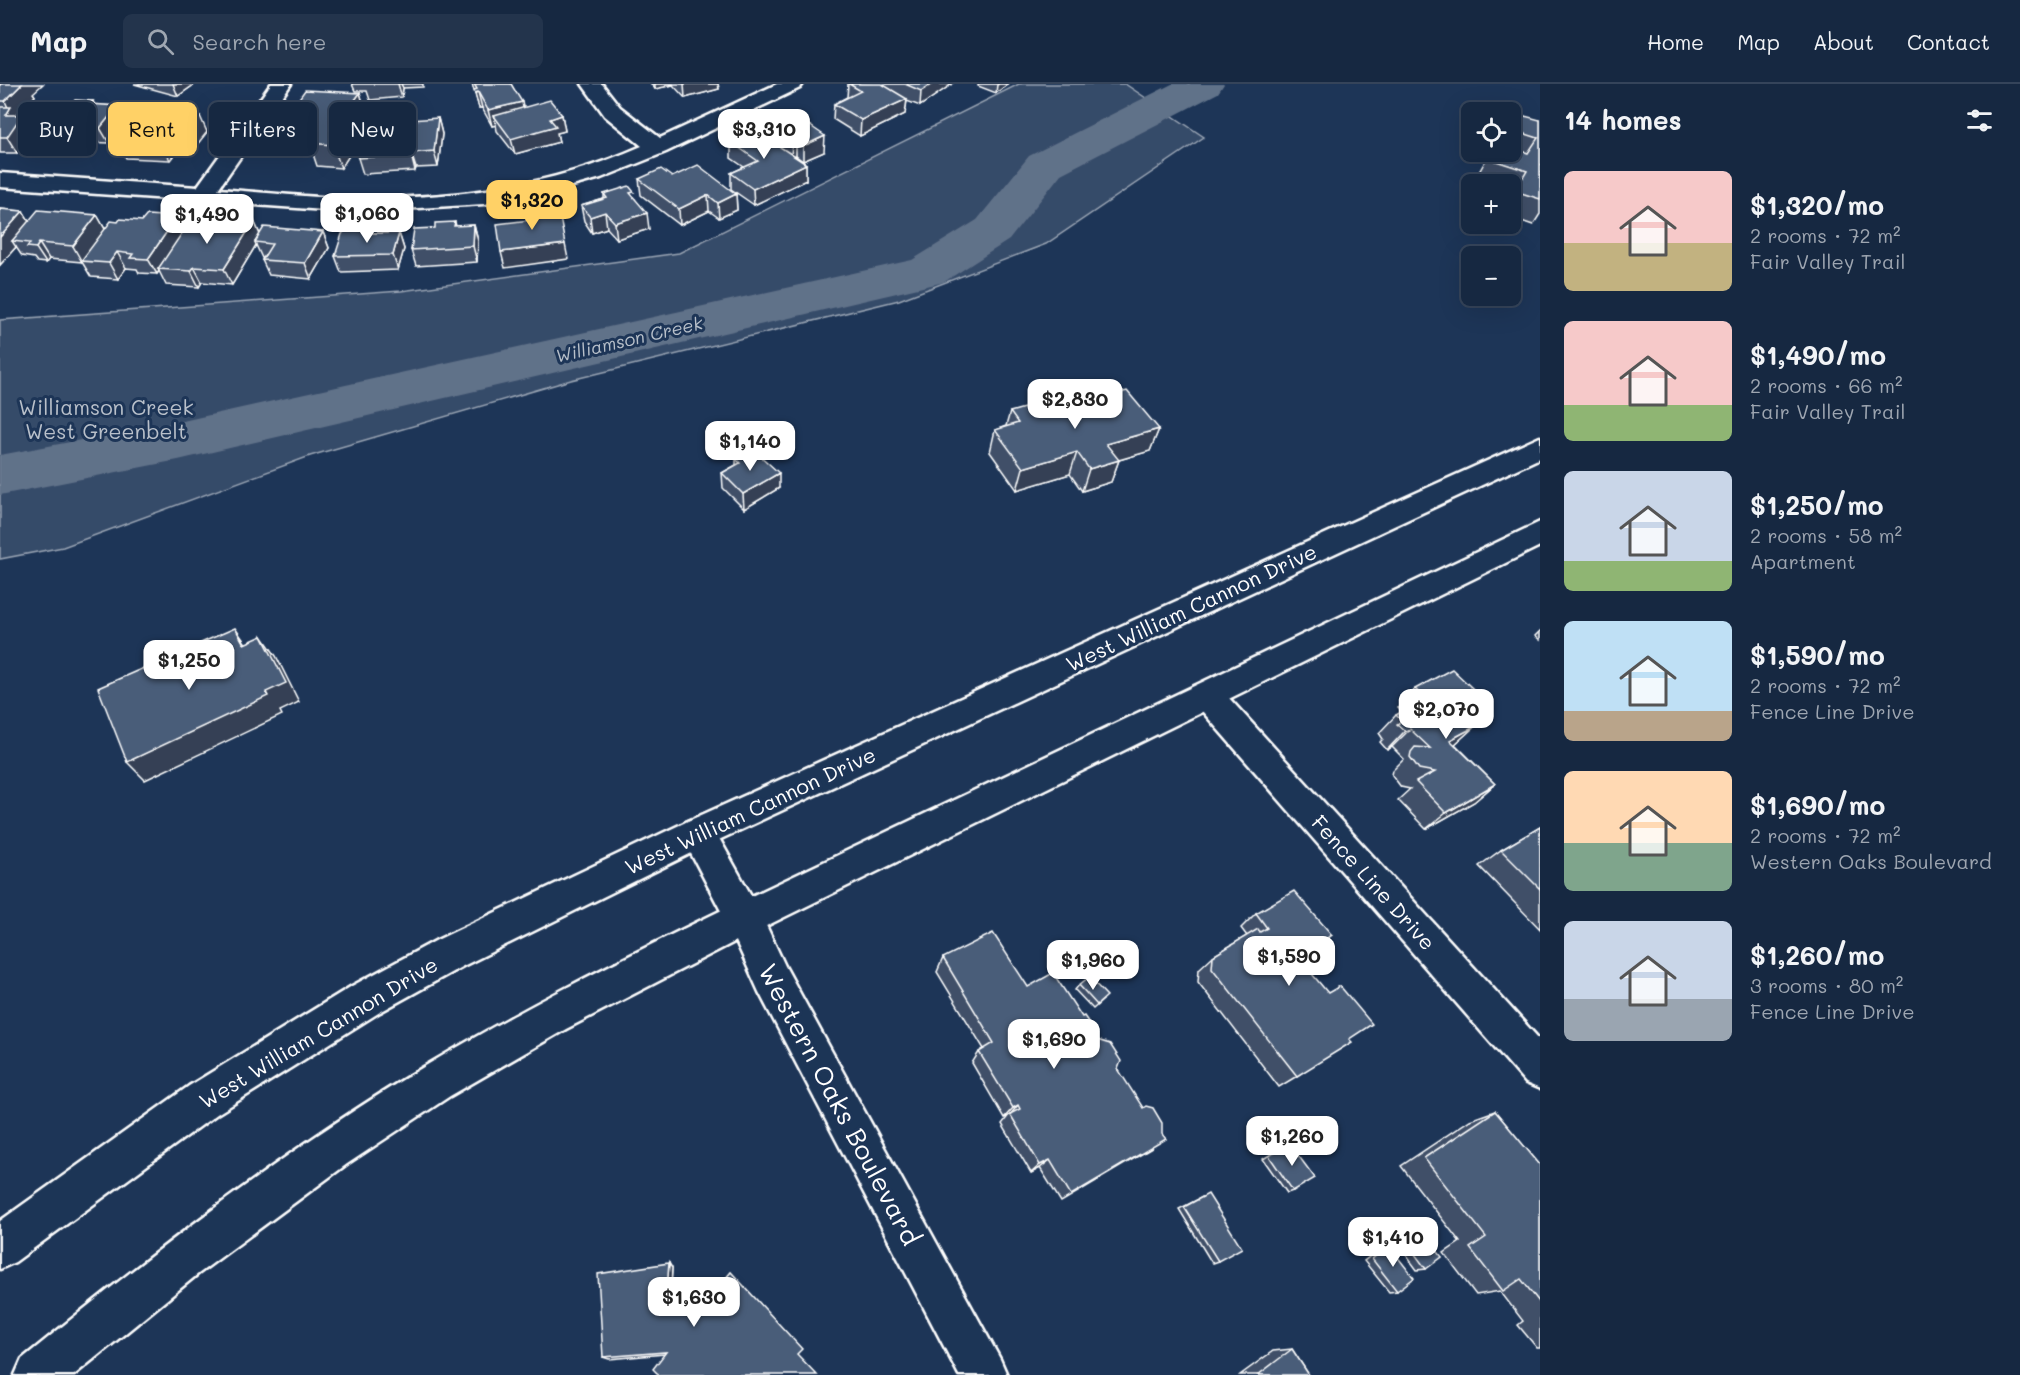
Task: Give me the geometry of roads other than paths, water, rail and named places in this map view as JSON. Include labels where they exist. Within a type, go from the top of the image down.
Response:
[{"type":"main road","points":[[204,194],[280,84]]},
{"type":"main road","points":[[592,84],[600,99],[612,112],[658,147]]},
{"type":"main road","points":[[0,180],[353,205],[459,200],[564,183],[603,170],[793,84]]},
{"type":"main road","name":"West William Cannon Drive","points":[[0,1246],[203,1100],[366,999],[450,953],[698,833],[1540,447]]},
{"type":"main road","points":[[38,1375],[189,1253],[302,1169],[438,1081],[573,1004],[744,918],[1540,533]]},
{"type":"main road","name":"Fence Line Drive","points":[[1207,695],[1540,1069]]},
{"type":"main road","name":"Western Oaks Boulevard","points":[[698,833],[744,918],[772,979],[984,1375]]},
{"type":"waterway","name":"Williamson Creek","points":[[0,475],[178,441],[927,271],[993,230],[1045,165],[1204,84]]},
{"type":"park label","name":"Williamson Creek West Greenbelt","points":[[106,418]]}]
